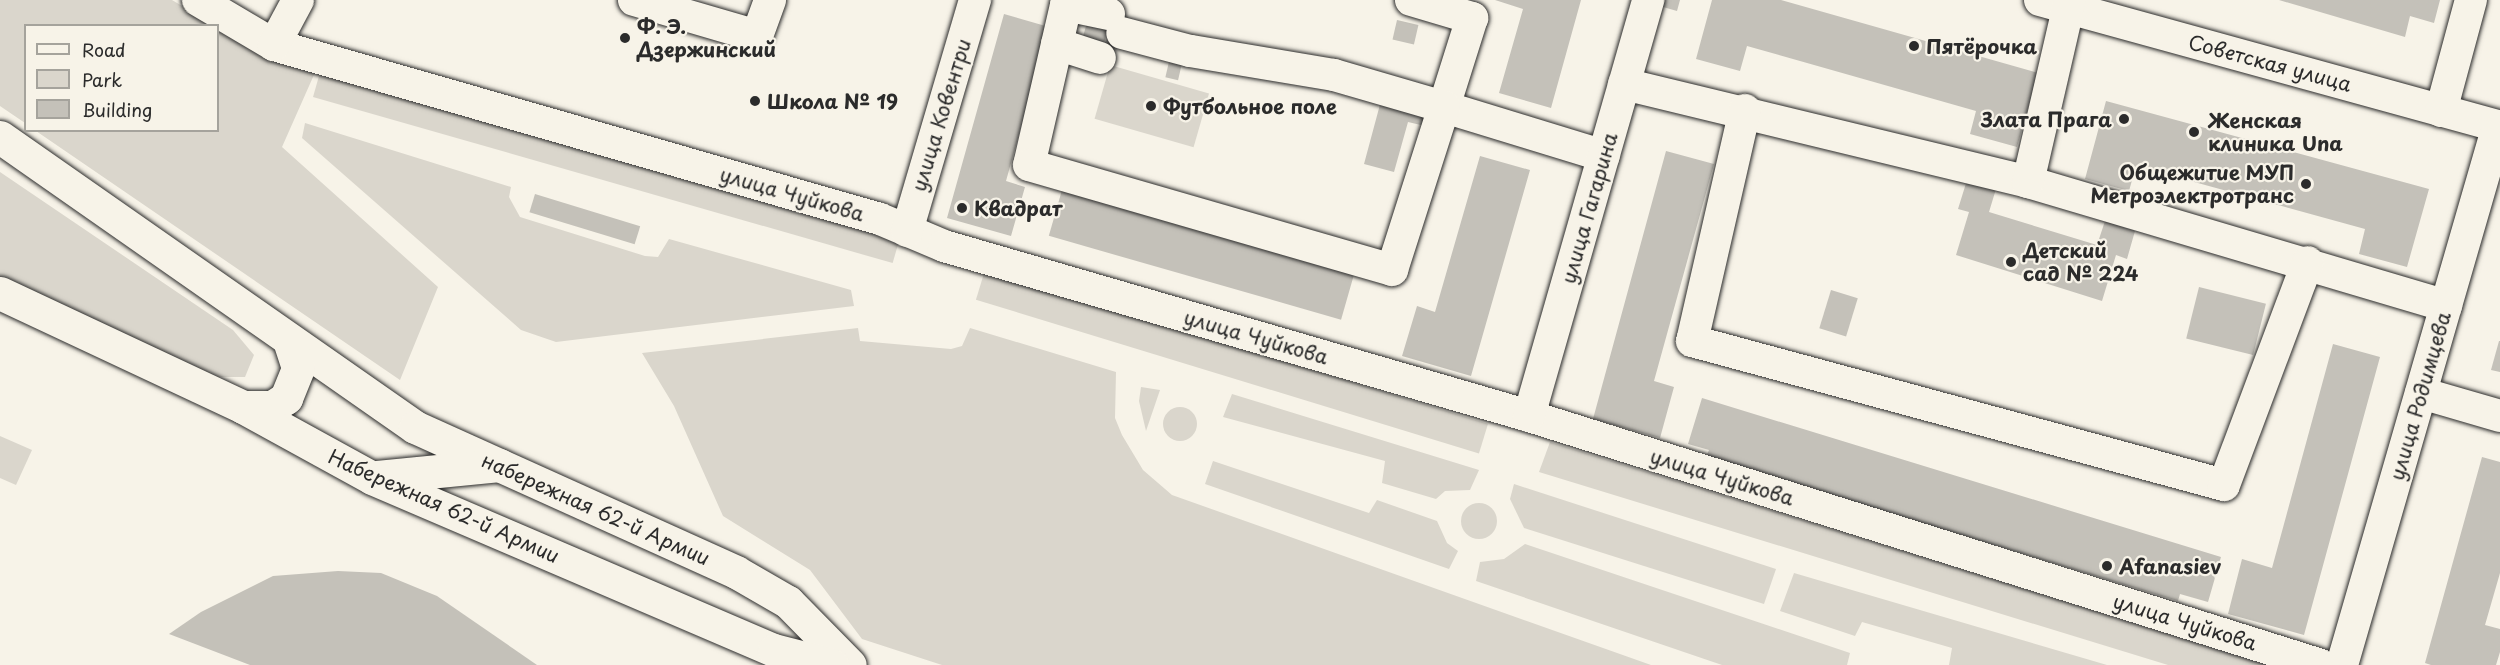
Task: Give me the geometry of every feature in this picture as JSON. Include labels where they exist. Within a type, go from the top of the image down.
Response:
[{"type":"main road","name":"набережная 62-й Армии","points":[[0,137],[330,370],[415,427],[736,572],[788,602],[850,665]]},
{"type":"main road","name":"Набережная 62-й Армии","points":[[0,293],[243,407],[372,478],[774,650],[832,665]]},
{"type":"main road","points":[[243,407],[272,407],[286,398],[298,368],[289,340]]},
{"type":"main road","points":[[415,427],[479,524]]},
{"type":"main road","points":[[372,478],[499,465]]},
{"type":"main road","points":[[720,627],[746,628],[761,620],[764,604],[736,572]]},
{"type":"street","name":"улица Чуйкова","points":[[198,0],[274,45],[1529,416],[2321,665]]},
{"type":"street","points":[[274,45],[298,0]]},
{"type":"street","points":[[634,0],[757,36],[770,0]]},
{"type":"street","name":"улица Ковентри","points":[[908,231],[975,0]]},
{"type":"street","points":[[1114,37],[1060,2],[1057,44],[1029,165],[1392,270],[1472,18],[1411,0]]},
{"type":"street","name":"улица Гагарина","points":[[1529,416],[1648,0]]},
{"type":"street","points":[[2441,111],[2471,0]]},
{"type":"street","points":[[2028,182],[2059,3]]},
{"type":"street","name":"Советская улица","points":[[2059,3],[2499,127]]},
{"type":"street","points":[[1057,44],[1114,37],[1334,75],[1604,156]]},
{"type":"street","points":[[1624,84],[1745,110],[2028,182],[2308,261],[2446,306]]},
{"type":"street","points":[[1745,110],[1692,341],[2224,485],[2308,261]]},
{"type":"street","name":"улица Родимцева","points":[[2342,665],[2499,127]]},
{"type":"street","points":[[2421,393],[2500,416]]},
{"type":"green space","points":[[0,0],[172,0],[212,24],[24,24],[24,122],[0,106]]},
{"type":"green space","points":[[219,28],[317,68],[282,147],[438,287],[400,380],[37,132],[219,132]]},
{"type":"green space","name":"Футбольное поле","points":[[1110,65],[1209,93],[1194,147],[1095,119]]},
{"type":"green space","points":[[321,69],[901,235],[893,263],[313,97]]},
{"type":"green space","points":[[305,123],[511,187],[509,197],[520,217],[645,256],[658,257],[669,239],[851,290],[854,306],[556,342],[521,330],[302,138]]},
{"type":"green space","points":[[0,172],[233,330],[254,355],[245,377],[215,377],[0,278]]},
{"type":"green space","points":[[985,270],[1488,424],[1479,453],[976,300]]},
{"type":"green space","points":[[858,328],[860,341],[951,349],[962,346],[970,328],[1116,372],[1115,418],[1122,435],[1143,470],[1172,495],[1651,665],[942,665],[862,639],[810,570],[723,516],[674,406],[642,353]]},
{"type":"green space","points":[[1141,387],[1160,390],[1146,431],[1139,401]]},
{"type":"green space","points":[[1232,394],[1479,470],[1470,490],[1445,491],[1436,499],[1382,483],[1385,461],[1223,417]]},
{"type":"green space","points":[[1180,407],[1192,412],[1197,424],[1192,436],[1180,441],[1168,436],[1163,424],[1168,412]]},
{"type":"green space","points":[[0,436],[32,450],[16,485],[0,478]]},
{"type":"green space","points":[[1550,442],[2269,665],[2168,665],[1539,472]]},
{"type":"green space","points":[[1213,461],[1369,513],[1377,500],[1437,521],[1447,543],[1458,551],[1449,569],[1205,484]]},
{"type":"green space","points":[[1514,484],[1776,569],[1764,604],[1524,528],[1510,499]]},
{"type":"green space","points":[[1479,503],[1492,508],[1497,521],[1492,534],[1479,539],[1466,534],[1461,521],[1466,508]]},
{"type":"green space","points":[[1525,544],[1850,653],[1847,665],[1722,665],[1476,581],[1480,562],[1504,559]]},
{"type":"green space","points":[[1794,573],[2107,665],[1949,665],[1952,648],[1862,622],[1855,636],[1780,611]]},
{"type":"building","points":[[1495,0],[1581,0],[1551,108],[1499,93],[1523,9]]},
{"type":"building","points":[[1658,0],[1680,0],[1677,11],[1656,5]]},
{"type":"building","points":[[1712,0],[1781,0],[2038,73],[2017,147],[1970,134],[1976,111],[1747,46],[1740,71],[1696,59]]},
{"type":"building","points":[[2279,0],[2440,0],[2434,23],[2410,16],[2405,37]]},
{"type":"building","points":[[1004,14],[1049,27],[1006,181],[1025,187],[1011,236],[947,218]]},
{"type":"building","points":[[1088,19],[1109,25],[1103,46],[1082,40]]},
{"type":"building","points":[[1397,20],[1418,25],[1414,44],[1393,39]]},
{"type":"building","points":[[1171,53],[1184,56],[1178,80],[1165,77]]},
{"type":"building","points":[[1382,97],[1429,109],[1425,126],[1408,122],[1394,172],[1364,164]]},
{"type":"building","name":"Общежитие МУП Метроэлектротранс","points":[[2106,101],[2429,189],[2407,267],[2359,254],[2365,229],[2136,166],[2129,191],[2085,179]]},
{"type":"building","points":[[1666,151],[1714,164],[1654,381],[1674,387],[1660,438],[1593,419]]},
{"type":"building","points":[[1480,156],[1530,170],[1471,376],[1402,356],[1417,306],[1435,312]]},
{"type":"building","name":"Детский сад № 224","points":[[1967,180],[1996,189],[1989,212],[2097,245],[2105,221],[2135,231],[2127,259],[2116,255],[2102,301],[1956,255],[1969,212],[1958,209]]},
{"type":"building","points":[[1064,183],[1356,267],[1341,320],[1049,236]]},
{"type":"building","points":[[535,194],[640,226],[635,244],[529,212]]},
{"type":"building","points":[[2199,287],[2266,304],[2253,355],[2186,338]]},
{"type":"building","points":[[1831,290],[1858,298],[1846,336],[1819,328]]},
{"type":"building","points":[[2500,341],[2500,372],[2491,370]]},
{"type":"building","points":[[2333,344],[2380,357],[2304,635],[2228,614],[2242,559],[2272,568]]},
{"type":"building","points":[[1702,398],[2221,557],[2208,602],[2180,594],[2178,601],[1706,457],[1709,450],[1688,444]]},
{"type":"building","points":[[2482,457],[2500,462],[2500,573],[2485,625],[2500,629],[2500,652],[2496,665],[2431,665],[2425,663]]},
{"type":"building","points":[[338,571],[381,573],[437,596],[537,665],[250,665],[169,634],[201,612],[273,576]]},
{"type":"place","name":"Ф. Э. Дзержинский","points":[[625,38]]},
{"type":"place","name":"Пятёрочка","points":[[1914,46]]},
{"type":"place","name":"Школа № 19","points":[[755,101]]},
{"type":"place","name":"Футбольное поле","points":[[1151,106]]},
{"type":"place","name":"Злата Прага","points":[[2124,119]]},
{"type":"place","name":"Женская клиника Una","points":[[2194,132]]},
{"type":"place","name":"Общежитие МУП Метроэлектротранс","points":[[2306,184]]},
{"type":"place","name":"Квадрат","points":[[962,208]]},
{"type":"place","name":"Детский сад № 224","points":[[2011,262]]},
{"type":"place","name":"Afanasiev","points":[[2107,566]]}]
